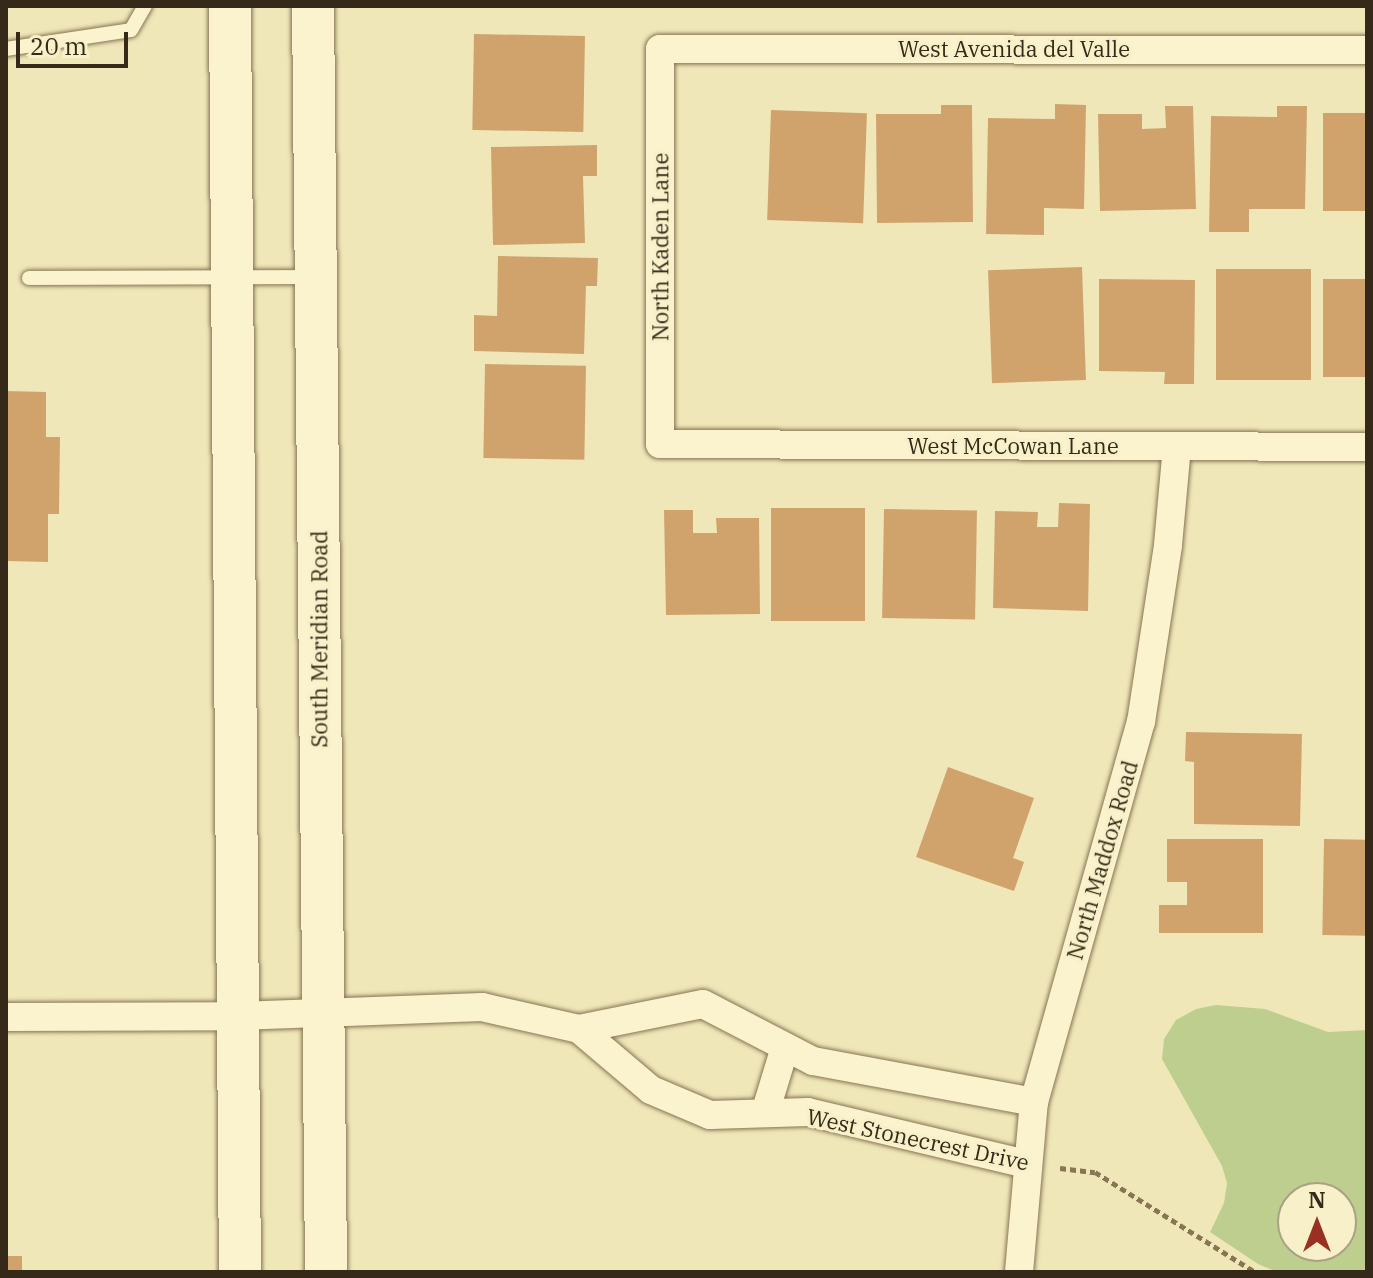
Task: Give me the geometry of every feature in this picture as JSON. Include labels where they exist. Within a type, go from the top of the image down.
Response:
[{"type":"street","points":[[230,6],[240,1272]]},
{"type":"street","name":"South Meridian Road","points":[[313,6],[326,1272]]},
{"type":"street","name":"West Avenida del Valle","points":[[660,49],[1367,50]]},
{"type":"street","name":"North Kaden Lane","points":[[660,49],[660,444]]},
{"type":"street","name":"West McCowan Lane","points":[[660,444],[1367,447]]},
{"type":"street","name":"North Maddox Road","points":[[1019,1272],[1034,1102],[1141,722],[1168,545],[1177,447]]},
{"type":"street","name":"West Stonecrest Drive","points":[[6,1017],[238,1016],[482,1007],[579,1029],[703,1004],[813,1061],[1034,1102]]},
{"type":"street","name":"West Stonecrest Drive","points":[[579,1029],[651,1090],[710,1115],[808,1112],[1027,1164]]},
{"type":"street","points":[[765,1113],[785,1047]]},
{"type":"lane","points":[[6,49],[131,30],[145,6]]},
{"type":"lane","points":[[29,278],[316,277]]},
{"type":"path","name":"West Stonecrest Drive","points":[[1027,1164],[1095,1172],[1255,1272]]},
{"type":"green space","points":[[1216,1005],[1265,1009],[1328,1032],[1367,1030],[1367,1272],[1277,1272],[1258,1264],[1210,1232],[1224,1203],[1227,1183],[1222,1166],[1162,1059],[1164,1039],[1176,1020],[1196,1009]]},
{"type":"building","points":[[474,34],[585,36],[583,132],[472,130]]},
{"type":"building","points":[[1055,104],[1086,105],[1084,209],[1044,208],[1044,235],[986,234],[988,118],[1055,119]]},
{"type":"building","points":[[941,105],[972,105],[973,222],[877,223],[876,114],[941,114]]},
{"type":"building","points":[[1165,106],[1193,106],[1196,209],[1100,211],[1098,114],[1142,114],[1142,129],[1166,128]]},
{"type":"building","points":[[1277,106],[1307,106],[1305,209],[1249,209],[1249,232],[1209,232],[1211,116],[1277,117]]},
{"type":"building","points":[[771,110],[867,113],[863,223],[767,220]]},
{"type":"building","points":[[1323,113],[1366,113],[1366,211],[1323,211]]},
{"type":"building","points":[[597,145],[597,176],[583,176],[585,243],[493,245],[491,147]]},
{"type":"building","points":[[498,256],[598,258],[597,286],[586,286],[584,354],[474,351],[474,315],[497,316]]},
{"type":"building","points":[[1082,267],[1086,380],[992,383],[988,270]]},
{"type":"building","points":[[1216,269],[1311,269],[1311,380],[1216,380]]},
{"type":"building","points":[[1099,279],[1195,280],[1194,384],[1164,384],[1165,372],[1099,371]]},
{"type":"building","points":[[1323,279],[1367,279],[1367,377],[1323,377]]},
{"type":"building","points":[[485,364],[586,366],[584,460],[483,458]]},
{"type":"building","points":[[6,391],[46,392],[46,437],[60,437],[59,514],[48,514],[48,562],[6,561]]},
{"type":"building","points":[[1059,503],[1090,504],[1088,611],[993,608],[995,511],[1038,512],[1037,527],[1058,527]]},
{"type":"building","points":[[771,508],[865,508],[865,621],[771,621]]},
{"type":"building","points":[[884,509],[977,511],[975,620],[882,618]]},
{"type":"building","points":[[664,510],[693,510],[693,533],[717,533],[716,518],[759,518],[760,614],[666,615]]},
{"type":"building","points":[[1186,732],[1302,734],[1300,826],[1194,824],[1194,762],[1185,761]]},
{"type":"building","points":[[948,767],[1034,798],[1013,858],[1024,862],[1014,891],[916,857]]},
{"type":"building","points":[[1167,839],[1263,839],[1263,933],[1159,933],[1159,905],[1187,905],[1187,882],[1167,882]]},
{"type":"building","points":[[1324,839],[1367,840],[1365,936],[1322,935]]},
{"type":"building","points":[[6,1256],[22,1256],[22,1272],[6,1272]]}]
